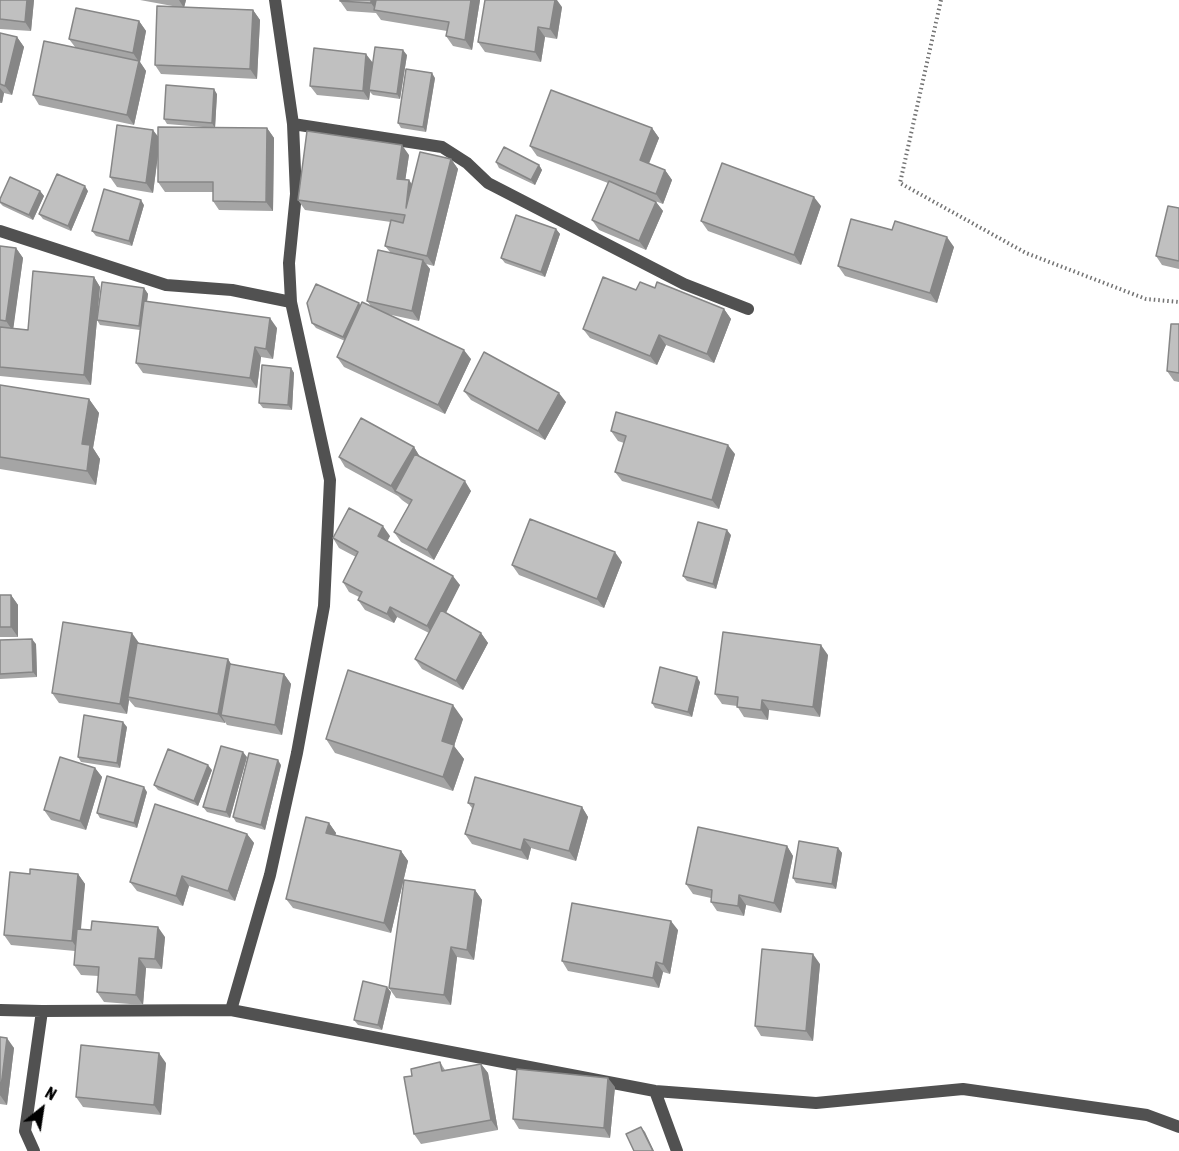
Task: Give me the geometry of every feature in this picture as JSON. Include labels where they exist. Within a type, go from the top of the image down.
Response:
[{"type":"street","points":[[231,1010],[272,864],[297,753],[324,606],[330,480],[291,302],[289,263],[296,194],[293,124],[275,0]]},
{"type":"street","points":[[293,124],[442,147],[467,163],[488,183],[684,284],[748,309]]},
{"type":"street","points":[[0,231],[166,285],[232,290],[291,302]]},
{"type":"street","points":[[0,1010],[231,1010],[655,1090],[816,1103],[963,1089],[1147,1115],[1179,1127]]},
{"type":"street","points":[[34,1151],[25,1131],[42,1011]]},
{"type":"street","points":[[655,1090],[677,1151]]},
{"type":"path","points":[[941,0],[900,183],[1026,253],[1146,299],[1179,303]]},
{"type":"building","points":[[0,0],[27,0],[25,22],[0,19]]},
{"type":"building","points":[[371,0],[371,3],[340,1]]},
{"type":"building","points":[[376,0],[471,0],[465,40],[446,36],[449,22],[374,10]]},
{"type":"building","points":[[485,0],[555,0],[550,29],[538,27],[535,52],[478,42]]},
{"type":"building","points":[[157,6],[253,10],[250,69],[155,65]]},
{"type":"building","points":[[76,8],[139,21],[133,53],[69,39]]},
{"type":"building","points":[[0,33],[17,37],[5,86],[0,84]]},
{"type":"building","points":[[44,41],[139,61],[127,115],[33,95]]},
{"type":"building","points":[[375,47],[403,50],[397,94],[369,90]]},
{"type":"building","points":[[314,48],[366,54],[363,91],[310,86]]},
{"type":"building","points":[[406,69],[432,73],[423,127],[398,123]]},
{"type":"building","points":[[166,85],[214,89],[212,123],[164,119]]},
{"type":"building","points":[[551,90],[652,128],[640,160],[665,170],[656,194],[530,146]]},
{"type":"building","points":[[117,125],[153,130],[146,183],[110,177]]},
{"type":"building","points":[[158,127],[267,128],[266,202],[213,201],[213,182],[158,182]]},
{"type":"building","points":[[307,131],[402,145],[397,179],[409,180],[406,208],[420,152],[451,159],[427,256],[385,246],[391,220],[403,223],[405,215],[298,200]]},
{"type":"building","points":[[504,147],[539,165],[531,180],[496,162]]},
{"type":"building","points":[[722,163],[814,197],[794,255],[701,221]]},
{"type":"building","points":[[57,174],[85,186],[68,226],[39,214]]},
{"type":"building","points":[[10,177],[40,191],[29,215],[0,202]]},
{"type":"building","points":[[609,181],[656,202],[639,241],[592,220]]},
{"type":"building","points":[[104,189],[141,200],[129,241],[92,231]]},
{"type":"building","points":[[1168,206],[1179,208],[1179,261],[1156,256]]},
{"type":"building","points":[[516,215],[556,229],[541,272],[501,258]]},
{"type":"building","points":[[851,219],[892,230],[895,221],[947,237],[930,293],[838,266]]},
{"type":"building","points":[[0,246],[16,248],[6,321],[0,320]]},
{"type":"building","points":[[378,250],[423,260],[412,311],[367,301]]},
{"type":"building","points":[[33,271],[94,277],[84,375],[0,367],[0,327],[28,330]]},
{"type":"building","points":[[603,277],[636,290],[640,282],[655,288],[657,282],[724,309],[707,354],[659,335],[650,356],[583,329]]},
{"type":"building","points":[[102,282],[144,288],[139,326],[97,320]]},
{"type":"building","points":[[316,284],[359,303],[343,337],[312,323],[307,303]]},
{"type":"building","points":[[144,301],[270,318],[266,349],[255,347],[250,378],[136,363]]},
{"type":"building","points":[[362,302],[464,350],[438,405],[337,357]]},
{"type":"building","points":[[1171,324],[1179,324],[1179,373],[1167,371]]},
{"type":"building","points":[[484,352],[559,393],[538,431],[464,391]]},
{"type":"building","points":[[262,365],[291,368],[288,405],[259,403]]},
{"type":"building","points":[[0,385],[89,399],[82,444],[90,445],[87,471],[0,457]]},
{"type":"building","points":[[616,412],[728,445],[712,500],[615,472],[626,436],[611,431]]},
{"type":"building","points":[[361,418],[414,447],[391,486],[339,457]]},
{"type":"building","points":[[415,454],[465,481],[427,550],[394,532],[412,500],[395,491]]},
{"type":"building","points":[[349,508],[383,526],[378,536],[453,576],[427,626],[390,607],[387,614],[358,600],[362,592],[343,582],[358,552],[333,538]]},
{"type":"building","points":[[530,519],[615,552],[597,599],[512,565]]},
{"type":"building","points":[[698,522],[727,530],[713,584],[683,576]]},
{"type":"building","points":[[0,595],[11,595],[11,627],[0,627]]},
{"type":"building","points":[[441,610],[481,633],[456,681],[415,659]]},
{"type":"building","points":[[63,622],[132,633],[120,704],[52,693]]},
{"type":"building","points":[[723,632],[821,645],[813,707],[762,700],[761,710],[737,707],[738,697],[715,694]]},
{"type":"building","points":[[32,639],[33,672],[0,674],[0,640]]},
{"type":"building","points":[[137,643],[228,659],[218,714],[128,697]]},
{"type":"building","points":[[230,664],[284,674],[275,725],[221,715]]},
{"type":"building","points":[[660,667],[697,677],[688,712],[652,703]]},
{"type":"building","points":[[348,670],[453,705],[442,741],[454,745],[443,777],[326,739]]},
{"type":"building","points":[[84,715],[123,722],[117,763],[78,757]]},
{"type":"building","points":[[221,746],[243,752],[226,812],[203,807]]},
{"type":"building","points":[[168,749],[208,765],[194,801],[154,785]]},
{"type":"building","points":[[249,753],[278,760],[261,825],[233,817]]},
{"type":"building","points":[[60,757],[95,768],[80,821],[44,810]]},
{"type":"building","points":[[107,776],[144,787],[134,823],[97,813]]},
{"type":"building","points":[[475,777],[582,807],[569,851],[524,839],[521,850],[465,834],[474,804],[468,803]]},
{"type":"building","points":[[155,804],[247,834],[228,891],[182,876],[176,896],[130,882]]},
{"type":"building","points":[[306,817],[329,823],[326,833],[401,851],[384,923],[286,899]]},
{"type":"building","points":[[698,827],[787,846],[774,903],[739,895],[738,906],[711,902],[712,890],[686,884]]},
{"type":"building","points":[[799,841],[838,848],[832,884],[793,878]]},
{"type":"building","points":[[30,869],[78,874],[72,941],[4,935],[10,872],[30,874]]},
{"type":"building","points":[[404,880],[475,890],[467,950],[451,947],[444,995],[389,988]]},
{"type":"building","points":[[572,903],[671,921],[663,964],[656,962],[653,978],[562,961]]},
{"type":"building","points":[[92,921],[158,927],[155,959],[139,958],[136,995],[97,992],[99,967],[74,965],[77,929],[91,930]]},
{"type":"building","points":[[762,949],[813,954],[806,1031],[755,1026]]},
{"type":"building","points":[[363,981],[387,987],[378,1025],[354,1020]]},
{"type":"building","points":[[0,1037],[7,1038],[0,1095]]},
{"type":"building","points":[[81,1045],[159,1053],[154,1105],[76,1097]]},
{"type":"building","points":[[440,1062],[442,1071],[481,1064],[491,1120],[414,1134],[404,1077],[412,1076],[411,1069]]},
{"type":"building","points":[[517,1069],[608,1078],[604,1128],[513,1119]]},
{"type":"building","points":[[641,1127],[653,1151],[634,1151],[626,1134]]}]
